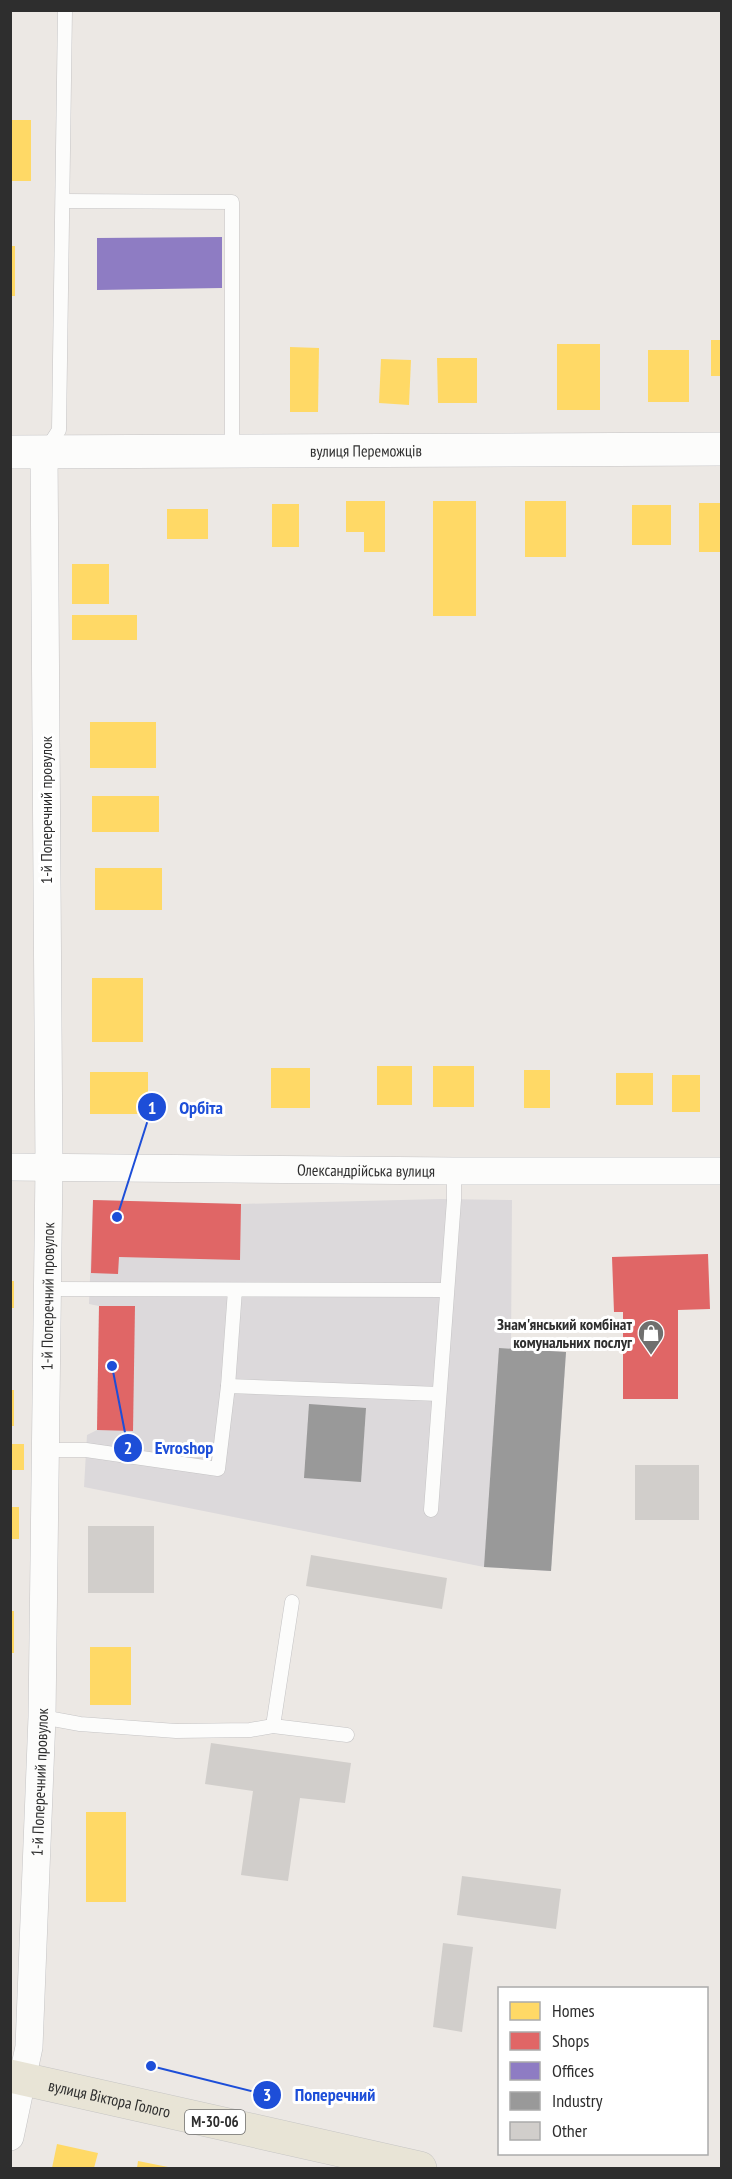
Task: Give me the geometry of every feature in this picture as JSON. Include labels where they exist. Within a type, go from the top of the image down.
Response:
[{"type":"main road","name":"вулиця Віктора Голого","points":[[17,2077],[420,2169]]},
{"type":"street","name":"вулиця Переможців","points":[[10,452],[722,449]]},
{"type":"street","name":"1-й Поперечний провулок","points":[[10,2137],[17,2077],[29,2047],[42,1717],[49,1167],[44,452]]},
{"type":"street","name":"Олександрійська вулиця","points":[[10,1167],[722,1171]]},
{"type":"lane","points":[[44,452],[59,430],[65,10]]},
{"type":"lane","points":[[63,201],[231,202],[232,451]]},
{"type":"lane","points":[[431,1510],[454,1200],[454,1171]]},
{"type":"lane","points":[[47,1289],[447,1290]]},
{"type":"lane","points":[[45,1450],[86,1450],[218,1469],[228,1386],[235,1290]]},
{"type":"lane","points":[[228,1386],[439,1394]]},
{"type":"lane","points":[[273,1726],[292,1602]]},
{"type":"lane","points":[[42,1717],[80,1724],[176,1731],[250,1730],[273,1726],[347,1735]]},
{"type":"shaded area","points":[[440,1199],[512,1200],[511,1348],[566,1352],[551,1571],[484,1567],[84,1487],[87,1435],[97,1430],[99,1306],[89,1304],[93,1200],[241,1204]]},
{"type":"building: Homes","points":[[10,120],[31,120],[31,181],[10,181]]},
{"type":"building: Homes","points":[[10,246],[15,246],[15,296],[10,296]]},
{"type":"building: Homes","points":[[711,340],[722,340],[722,376],[711,376]]},
{"type":"building: Homes","points":[[557,344],[600,344],[600,410],[557,410]]},
{"type":"building: Homes","points":[[290,347],[319,348],[318,412],[290,412]]},
{"type":"building: Homes","points":[[648,350],[689,350],[689,402],[648,402]]},
{"type":"building: Homes","points":[[437,358],[477,358],[477,403],[438,403]]},
{"type":"building: Homes","points":[[381,359],[411,360],[409,405],[379,403]]},
{"type":"building: Homes","points":[[346,501],[385,501],[385,552],[364,552],[364,532],[346,532]]},
{"type":"building: Homes","points":[[433,501],[476,501],[476,616],[433,616]]},
{"type":"building: Homes","points":[[525,501],[566,501],[566,557],[525,557]]},
{"type":"building: Homes","points":[[699,503],[722,503],[722,552],[699,552]]},
{"type":"building: Homes","points":[[272,504],[299,504],[299,547],[272,547]]},
{"type":"building: Homes","points":[[632,505],[671,505],[671,545],[632,545]]},
{"type":"building: Homes","points":[[167,509],[208,509],[208,539],[167,539]]},
{"type":"building: Homes","points":[[72,564],[109,564],[109,604],[72,604]]},
{"type":"building: Homes","points":[[72,615],[137,615],[137,640],[72,640]]},
{"type":"building: Homes","points":[[90,722],[156,722],[156,768],[90,768]]},
{"type":"building: Homes","points":[[92,796],[159,796],[159,832],[92,832]]},
{"type":"building: Homes","points":[[95,868],[162,868],[162,910],[95,910]]},
{"type":"building: Homes","points":[[92,978],[143,978],[143,1042],[92,1042]]},
{"type":"building: Homes","points":[[377,1066],[412,1066],[412,1105],[377,1105]]},
{"type":"building: Homes","points":[[433,1066],[474,1066],[474,1107],[433,1107]]},
{"type":"building: Homes","points":[[271,1068],[310,1068],[310,1108],[271,1108]]},
{"type":"building: Homes","points":[[524,1070],[550,1070],[550,1108],[524,1108]]},
{"type":"building: Homes","points":[[90,1072],[148,1072],[148,1114],[90,1114]]},
{"type":"building: Homes","points":[[616,1073],[653,1073],[653,1105],[616,1105]]},
{"type":"building: Homes","points":[[672,1075],[700,1075],[700,1112],[672,1112]]},
{"type":"building: Homes","points":[[10,1281],[14,1281],[14,1308],[10,1308]]},
{"type":"building: Homes","points":[[10,1390],[14,1390],[14,1426],[10,1426]]},
{"type":"building: Homes","points":[[10,1444],[24,1444],[24,1470],[10,1470]]},
{"type":"building: Homes","points":[[10,1507],[19,1507],[19,1539],[10,1539]]},
{"type":"building: Homes","points":[[10,1611],[14,1611],[14,1653],[10,1653]]},
{"type":"building: Homes","points":[[90,1647],[131,1647],[131,1705],[90,1705]]},
{"type":"building: Homes","points":[[86,1812],[126,1812],[126,1902],[86,1902]]},
{"type":"building: Homes","points":[[57,2144],[98,2153],[94,2168],[52,2168]]},
{"type":"building: Homes","points":[[138,2161],[168,2167],[168,2168],[137,2168]]},
{"type":"building: Shops","points":[[93,1200],[241,1204],[240,1260],[119,1257],[118,1274],[91,1273]]},
{"type":"building: Shops","name":"Знам'янський комбінат комунальних послуг","points":[[708,1254],[710,1309],[678,1310],[678,1399],[623,1399],[623,1312],[614,1312],[612,1257]]},
{"type":"building: Shops","points":[[99,1306],[135,1306],[133,1431],[97,1430]]},
{"type":"building: Offices","points":[[222,237],[222,288],[97,290],[97,238]]},
{"type":"building: Industry","points":[[499,1348],[566,1352],[551,1571],[484,1567]]},
{"type":"building: Industry","points":[[309,1404],[366,1408],[361,1482],[304,1478]]},
{"type":"building: Other","points":[[635,1465],[699,1465],[699,1520],[635,1520]]},
{"type":"building: Other","points":[[88,1526],[154,1526],[154,1593],[88,1593]]},
{"type":"building: Other","points":[[311,1555],[447,1578],[442,1609],[306,1586]]},
{"type":"building: Other","points":[[211,1743],[351,1763],[345,1803],[300,1798],[288,1881],[241,1875],[253,1791],[205,1784]]},
{"type":"building: Other","points":[[462,1876],[561,1889],[556,1929],[457,1915]]},
{"type":"building: Other","points":[[443,1943],[473,1947],[462,2032],[433,2027]]},
{"type":"place","name":"Орбіта","points":[[117,1217]]},
{"type":"place","name":"Знам'янський комбінат комунальних послуг","points":[[651,1356]]},
{"type":"place","name":"Evroshop","points":[[112,1366]]},
{"type":"place","name":"Поперечний","points":[[151,2066]]}]
